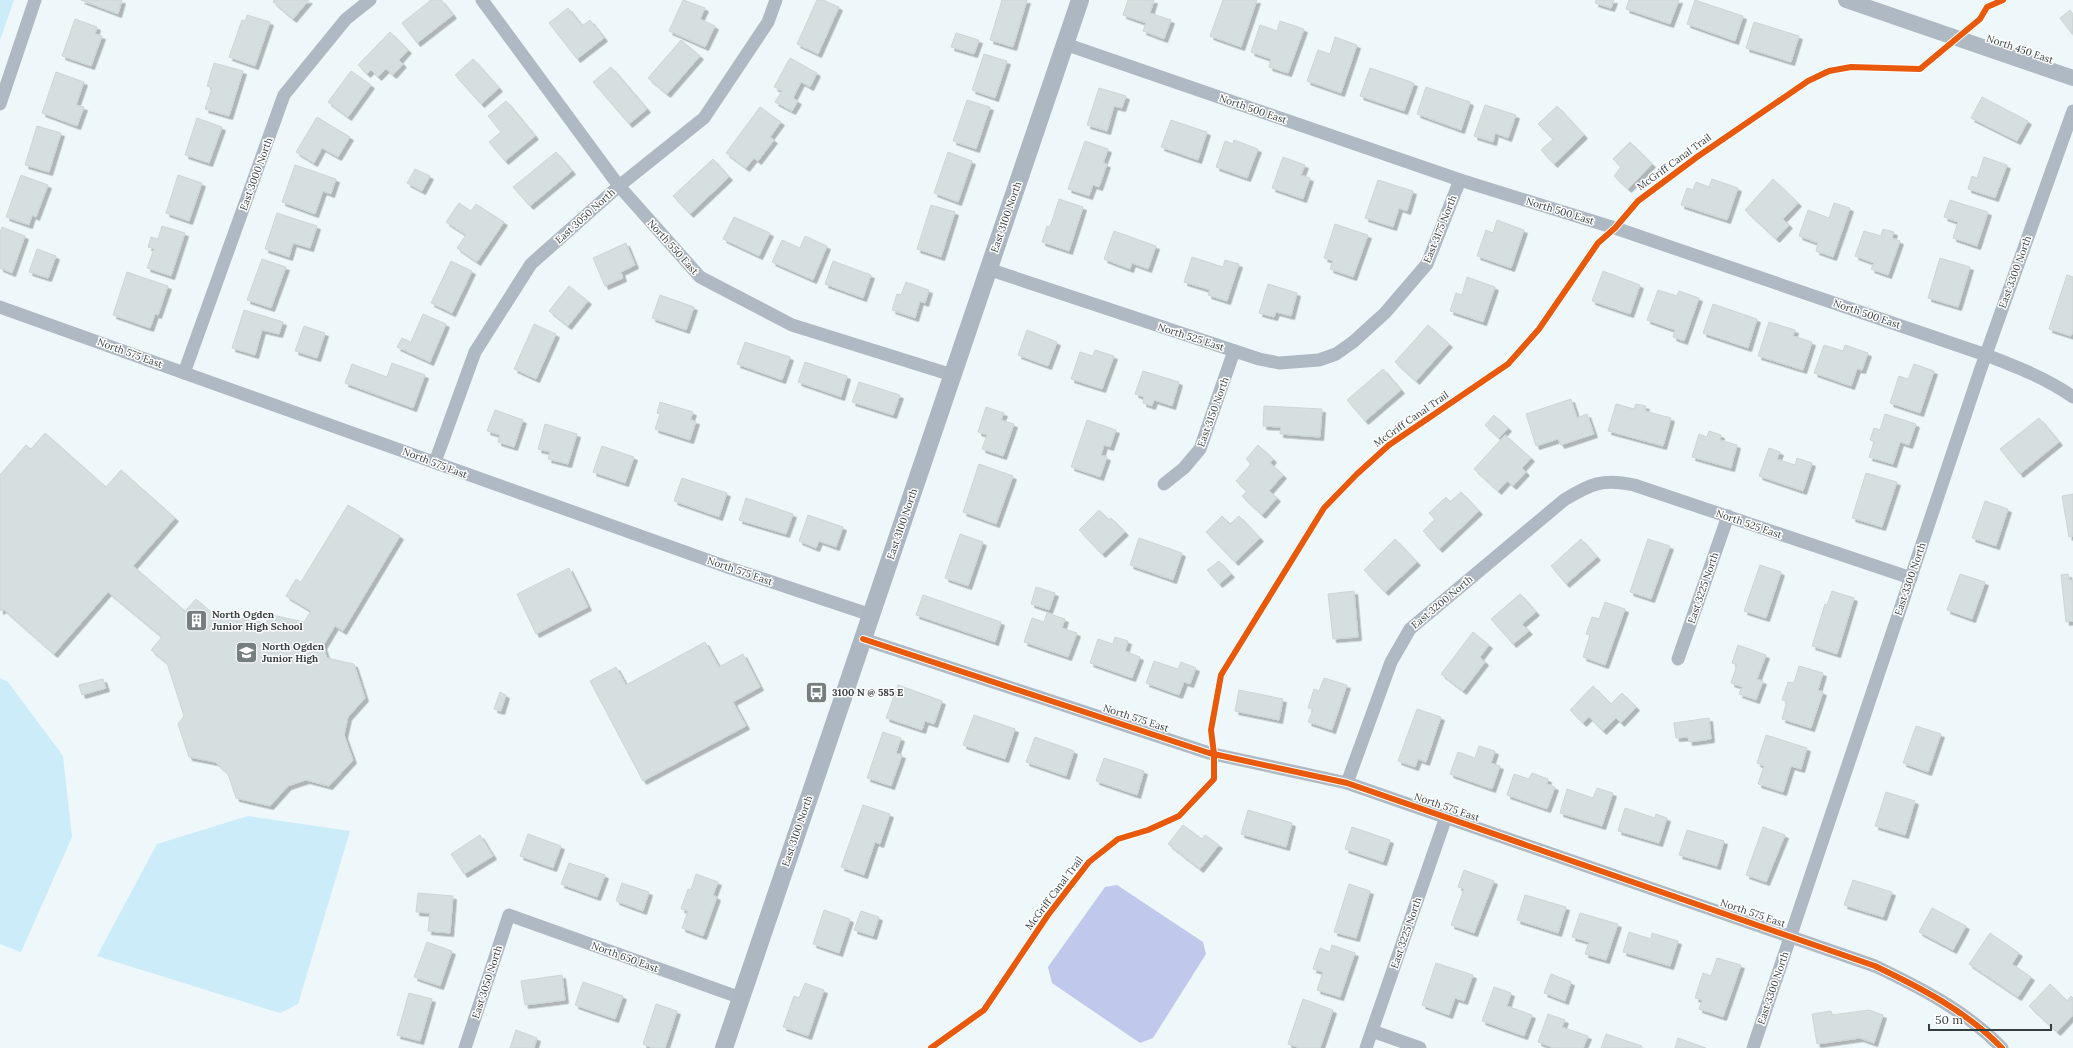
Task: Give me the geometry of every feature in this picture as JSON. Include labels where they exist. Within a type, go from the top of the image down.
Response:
[{"type":"main road","name":"East 3100 North","points":[[724,1048],[1080,0]]},
{"type":"street","points":[[0,104],[35,0]]},
{"type":"street","name":"East 3000 North","points":[[184,373],[284,95],[346,19],[370,0]]},
{"type":"street","name":"North 550 East","points":[[482,0],[619,186],[700,277],[792,325],[952,375]]},
{"type":"street","name":"East 3050 North","points":[[435,462],[475,352],[532,264],[619,186],[704,118],[768,22],[776,0]]},
{"type":"street","name":"North 450 East","points":[[1846,0],[2073,78]]},
{"type":"street","name":"North 500 East","points":[[1065,44],[1460,180],[1615,228],[1986,355],[2032,372],[2073,397]]},
{"type":"street","name":"East 3300 North","points":[[1753,1048],[1986,355],[2073,112]]},
{"type":"street","name":"East 3175 North","points":[[1385,313],[1427,264],[1460,180]]},
{"type":"street","name":"North 525 East","points":[[988,269],[1258,359],[1279,363],[1319,360],[1336,354],[1353,342],[1385,313]]},
{"type":"street","name":"North 575 East","points":[[0,307],[730,568],[871,615]]},
{"type":"street","name":"East 3150 North","points":[[1164,484],[1184,468],[1200,449],[1234,351]]},
{"type":"street","name":"North 525 East","points":[[1586,486],[1601,482],[1617,481],[1634,485],[1911,578]]},
{"type":"street","name":"East 3200 North","points":[[1347,783],[1391,662],[1410,629],[1564,500],[1586,486]]},
{"type":"street","name":"East 3225 North","points":[[1678,659],[1728,516]]},
{"type":"street","name":"North 575 East","points":[[863,639],[1209,753],[1347,783],[1875,966],[1956,1008],[2002,1048]]},
{"type":"street","name":"East 3225 North","points":[[1366,1048],[1446,817]]},
{"type":"street","name":"East 3050 North","points":[[465,1048],[509,916]]},
{"type":"street","name":"North 650 East","points":[[509,916],[741,998]]},
{"type":"street","points":[[1372,1032],[1420,1048]]},
{"type":"shaded area","points":[[0,0],[14,0],[0,40]]},
{"type":"shaded area","points":[[0,678],[8,682],[63,756],[72,837],[21,952],[0,944]]},
{"type":"shaded area","points":[[248,816],[350,831],[298,1004],[280,1013],[97,956],[157,844]]},
{"type":"shaded area","points":[[1117,885],[1203,942],[1206,954],[1153,1038],[1140,1043],[1052,983],[1048,967],[1105,887]]},
{"type":"building","points":[[81,0],[122,0],[118,14]]},
{"type":"building","points":[[274,0],[309,0],[293,19],[273,2]]},
{"type":"building","points":[[431,0],[441,0],[453,15],[417,43],[402,23]]},
{"type":"building","points":[[683,0],[705,8],[700,19],[715,26],[705,47],[669,31]]},
{"type":"building","points":[[817,0],[823,0],[839,7],[818,54],[797,44]]},
{"type":"building","points":[[1002,0],[1027,0],[1013,47],[990,40]]},
{"type":"building","points":[[1128,0],[1154,0],[1150,13],[1171,20],[1164,39],[1143,31],[1146,23],[1123,15]]},
{"type":"building","points":[[1223,0],[1257,0],[1241,47],[1210,36]]},
{"type":"building","points":[[1596,0],[1614,0],[1611,8],[1595,3]]},
{"type":"building","points":[[1629,0],[1679,0],[1670,24],[1626,9]]},
{"type":"building","points":[[1695,0],[1743,16],[1735,41],[1687,24]]},
{"type":"building","points":[[568,8],[582,26],[590,20],[604,38],[577,59],[549,23]]},
{"type":"building","points":[[2070,10],[2073,14],[2072,34],[2060,18]]},
{"type":"building","points":[[247,15],[270,22],[255,66],[229,57],[242,20],[245,21]]},
{"type":"building","points":[[75,19],[97,27],[95,34],[102,36],[91,66],[62,56]]},
{"type":"building","points":[[1280,21],[1304,29],[1288,73],[1269,67],[1271,59],[1251,52],[1260,25],[1277,31]]},
{"type":"building","points":[[1754,22],[1799,36],[1791,62],[1746,48]]},
{"type":"building","points":[[390,32],[408,50],[399,60],[403,64],[393,75],[386,69],[378,77],[371,70],[367,74],[358,65]]},
{"type":"building","points":[[956,33],[979,40],[974,54],[951,47]]},
{"type":"building","points":[[1335,37],[1357,45],[1341,93],[1307,81],[1318,50],[1330,54]]},
{"type":"building","points":[[681,40],[700,56],[667,94],[648,78]]},
{"type":"building","points":[[984,54],[1007,61],[995,98],[972,90]]},
{"type":"building","points":[[790,58],[817,73],[810,87],[801,82],[793,98],[798,101],[792,111],[775,102],[782,91],[774,87]]},
{"type":"building","points":[[473,59],[499,88],[481,104],[455,75]]},
{"type":"building","points":[[214,63],[243,71],[229,116],[205,109],[212,88],[207,86]]},
{"type":"building","points":[[611,67],[647,109],[629,124],[593,82]]},
{"type":"building","points":[[1370,68],[1414,83],[1404,111],[1360,96]]},
{"type":"building","points":[[351,71],[371,85],[348,117],[328,102]]},
{"type":"building","points":[[56,72],[84,82],[76,105],[84,107],[77,126],[42,113]]},
{"type":"building","points":[[1426,87],[1470,102],[1461,130],[1417,114]]},
{"type":"building","points":[[1099,88],[1126,96],[1122,108],[1114,106],[1107,131],[1087,125]]},
{"type":"building","points":[[1982,97],[2028,121],[2017,141],[1971,118]]},
{"type":"building","points":[[967,100],[990,107],[976,149],[953,141]]},
{"type":"building","points":[[506,101],[535,136],[505,161],[489,142],[501,132],[488,116]]},
{"type":"building","points":[[1485,105],[1516,115],[1508,138],[1495,133],[1493,142],[1474,136]]},
{"type":"building","points":[[1557,106],[1584,135],[1554,164],[1541,150],[1553,139],[1538,124]]},
{"type":"building","points":[[760,107],[781,122],[770,137],[774,140],[758,161],[754,158],[746,168],[726,153]]},
{"type":"building","points":[[317,117],[350,137],[338,157],[322,148],[314,163],[296,152]]},
{"type":"building","points":[[197,118],[222,127],[209,163],[185,155]]},
{"type":"building","points":[[1171,120],[1207,132],[1198,160],[1161,147]]},
{"type":"building","points":[[37,126],[61,133],[49,172],[25,165]]},
{"type":"building","points":[[1234,140],[1258,149],[1247,178],[1216,167],[1225,141],[1233,144]]},
{"type":"building","points":[[1085,141],[1108,149],[1103,163],[1107,164],[1099,187],[1093,185],[1089,196],[1068,189]]},
{"type":"building","points":[[1630,142],[1652,164],[1628,189],[1614,176],[1621,167],[1613,159]]},
{"type":"building","points":[[556,152],[572,171],[530,206],[513,187]]},
{"type":"building","points":[[948,152],[972,161],[958,202],[934,193]]},
{"type":"building","points":[[1283,157],[1305,165],[1301,175],[1310,178],[1303,199],[1272,188]]},
{"type":"building","points":[[1984,157],[2007,165],[1995,198],[1968,189],[1972,176],[1977,178]]},
{"type":"building","points":[[713,159],[729,177],[690,214],[673,196]]},
{"type":"building","points":[[295,165],[336,179],[331,194],[323,191],[315,214],[282,202]]},
{"type":"building","points":[[415,169],[430,176],[422,191],[407,183]]},
{"type":"building","points":[[21,175],[48,185],[36,217],[32,215],[29,225],[6,217]]},
{"type":"building","points":[[178,175],[202,183],[189,221],[166,213]]},
{"type":"building","points":[[1712,179],[1738,188],[1727,220],[1681,205],[1687,188],[1693,190],[1696,182],[1709,187]]},
{"type":"building","points":[[1773,179],[1798,203],[1783,219],[1789,225],[1776,239],[1745,210]]},
{"type":"building","points":[[1378,180],[1413,191],[1407,211],[1399,208],[1393,227],[1365,218]]},
{"type":"building","points":[[1059,199],[1083,207],[1069,251],[1042,242],[1047,226],[1050,227]]},
{"type":"building","points":[[1950,200],[1988,212],[1977,246],[1953,238],[1958,222],[1944,217]]},
{"type":"building","points":[[459,203],[471,211],[476,204],[504,222],[477,262],[457,248],[466,235],[446,222]]},
{"type":"building","points":[[1834,203],[1850,208],[1833,257],[1816,251],[1818,243],[1799,236],[1808,210],[1829,218]]},
{"type":"building","points":[[931,205],[955,212],[941,257],[917,249]]},
{"type":"building","points":[[277,213],[317,226],[310,248],[293,243],[289,257],[265,249]]},
{"type":"building","points":[[734,217],[770,233],[759,256],[723,239]]},
{"type":"building","points":[[1497,220],[1524,230],[1511,268],[1477,256],[1486,230],[1493,233]]},
{"type":"building","points":[[1335,224],[1368,235],[1353,277],[1330,269],[1333,261],[1324,258]]},
{"type":"building","points":[[162,226],[185,233],[171,276],[147,268],[154,249],[148,247],[151,237],[158,239]]},
{"type":"building","points":[[2,227],[25,236],[12,273],[0,268],[0,233]]},
{"type":"building","points":[[1883,229],[1894,232],[1892,238],[1900,241],[1888,275],[1871,269],[1874,263],[1855,256],[1864,231],[1881,236]]},
{"type":"building","points":[[1114,231],[1156,246],[1148,269],[1132,263],[1130,269],[1104,259]]},
{"type":"building","points":[[805,236],[827,246],[813,280],[772,262],[782,240],[800,248]]},
{"type":"building","points":[[626,243],[635,265],[621,272],[623,278],[605,286],[593,258]]},
{"type":"building","points":[[37,249],[56,256],[48,278],[29,272]]},
{"type":"building","points":[[1192,257],[1223,267],[1225,260],[1239,264],[1227,301],[1208,295],[1210,290],[1184,282]]},
{"type":"building","points":[[1940,258],[1970,267],[1958,307],[1928,298]]},
{"type":"building","points":[[262,259],[286,267],[271,308],[247,300]]},
{"type":"building","points":[[451,261],[472,271],[452,313],[431,303]]},
{"type":"building","points":[[833,261],[871,275],[863,298],[825,284]]},
{"type":"building","points":[[1603,271],[1640,285],[1630,314],[1592,301]]},
{"type":"building","points":[[127,272],[168,286],[158,315],[155,314],[150,328],[113,315]]},
{"type":"building","points":[[2067,275],[2073,277],[2073,331],[2071,336],[2049,329]]},
{"type":"building","points":[[1467,277],[1495,287],[1483,322],[1450,311],[1456,293],[1462,295]]},
{"type":"building","points":[[906,282],[929,290],[925,303],[920,301],[915,318],[892,310],[897,294],[901,295]]},
{"type":"building","points":[[1268,284],[1297,293],[1291,316],[1276,312],[1274,317],[1259,313]]},
{"type":"building","points":[[569,286],[588,301],[568,326],[549,311]]},
{"type":"building","points":[[1658,290],[1677,296],[1679,291],[1699,298],[1684,341],[1673,337],[1675,330],[1647,320]]},
{"type":"building","points":[[660,295],[694,307],[686,330],[652,318]]},
{"type":"building","points":[[1713,304],[1757,319],[1748,348],[1703,333]]},
{"type":"building","points":[[244,310],[283,322],[279,334],[262,330],[255,355],[232,348]]},
{"type":"building","points":[[423,314],[446,324],[430,362],[397,347],[402,338],[411,342]]},
{"type":"building","points":[[1769,322],[1795,330],[1793,336],[1812,342],[1803,370],[1758,356]]},
{"type":"building","points":[[534,324],[556,334],[536,379],[514,369]]},
{"type":"building","points":[[1428,325],[1449,344],[1416,381],[1395,362]]},
{"type":"building","points":[[304,326],[325,333],[317,358],[295,351]]},
{"type":"building","points":[[1027,330],[1057,342],[1048,366],[1018,355]]},
{"type":"building","points":[[745,342],[790,357],[782,380],[737,364]]},
{"type":"building","points":[[1824,345],[1843,351],[1845,345],[1868,353],[1862,370],[1857,369],[1851,386],[1814,373]]},
{"type":"building","points":[[1095,350],[1114,356],[1102,389],[1071,379],[1080,352],[1093,356]]},
{"type":"building","points":[[805,362],[847,376],[841,397],[798,382]]},
{"type":"building","points":[[392,363],[425,375],[413,408],[345,383],[352,364],[387,377]]},
{"type":"building","points":[[1914,364],[1934,371],[1920,413],[1890,403],[1899,376],[1908,379]]},
{"type":"building","points":[[1383,369],[1401,390],[1365,421],[1347,400]]},
{"type":"building","points":[[1143,371],[1179,382],[1172,406],[1154,400],[1152,406],[1143,403],[1144,397],[1135,394]]},
{"type":"building","points":[[859,382],[900,395],[893,415],[852,402]]},
{"type":"building","points":[[1571,399],[1577,418],[1587,414],[1594,434],[1561,445],[1558,439],[1536,446],[1526,414]]},
{"type":"building","points":[[660,402],[693,412],[690,420],[696,421],[690,440],[655,429],[660,414],[657,413]]},
{"type":"building","points":[[1616,404],[1634,409],[1636,404],[1646,406],[1645,411],[1671,418],[1663,446],[1608,431]]},
{"type":"building","points":[[1264,406],[1322,409],[1320,437],[1280,434],[1281,427],[1263,426]]},
{"type":"building","points":[[986,407],[1004,413],[1001,420],[1014,424],[1003,456],[982,449],[987,435],[978,432]]},
{"type":"building","points":[[495,410],[523,420],[514,447],[498,442],[500,435],[487,431]]},
{"type":"building","points":[[1885,414],[1916,424],[1909,445],[1900,442],[1893,464],[1869,457],[1874,442],[1870,440],[1874,428],[1880,430]]},
{"type":"building","points":[[1494,415],[1508,428],[1499,438],[1485,425]]},
{"type":"building","points":[[2039,418],[2059,442],[2020,474],[2000,449]]},
{"type":"building","points":[[1087,420],[1116,430],[1110,447],[1104,445],[1101,455],[1107,457],[1100,477],[1071,467]]},
{"type":"building","points":[[545,424],[577,434],[568,464],[548,459],[550,452],[538,449]]},
{"type":"building","points":[[1709,431],[1721,435],[1720,440],[1737,445],[1731,468],[1692,457],[1699,434],[1707,437]]},
{"type":"building","name":"North Ogden Junior High School","points":[[45,433],[106,487],[121,470],[175,518],[133,566],[185,611],[196,599],[212,613],[266,623],[272,615],[304,622],[311,611],[286,596],[296,579],[301,582],[348,505],[400,536],[343,631],[335,626],[323,646],[327,658],[354,664],[365,698],[348,717],[344,735],[353,760],[329,786],[306,780],[288,786],[270,806],[236,798],[228,774],[215,762],[189,757],[178,724],[184,716],[167,663],[151,650],[162,637],[108,592],[54,654],[3,609],[0,611],[0,475],[26,445],[31,449]]},
{"type":"building","points":[[1505,435],[1531,458],[1522,468],[1526,472],[1513,486],[1507,481],[1498,491],[1474,469]]},
{"type":"building","points":[[1258,445],[1273,459],[1270,463],[1283,475],[1269,491],[1277,498],[1262,515],[1242,496],[1247,491],[1236,481],[1251,464],[1246,459]]},
{"type":"building","points":[[602,446],[634,457],[625,483],[593,472]]},
{"type":"building","points":[[1769,448],[1780,452],[1777,459],[1795,465],[1797,458],[1812,463],[1803,491],[1759,476]]},
{"type":"building","points":[[979,464],[1013,476],[996,524],[963,512]]},
{"type":"building","points":[[1866,473],[1897,482],[1882,527],[1852,518]]},
{"type":"building","points":[[682,478],[727,493],[719,517],[674,501]]},
{"type":"building","points":[[1461,492],[1479,511],[1439,549],[1423,531],[1435,519],[1429,513],[1446,497],[1450,502]]},
{"type":"building","points":[[2073,494],[2073,536],[2069,537],[2062,496]]},
{"type":"building","points":[[746,498],[793,514],[786,534],[739,520]]},
{"type":"building","points":[[1985,501],[2008,509],[1996,546],[1972,538]]},
{"type":"building","points":[[1099,510],[1109,520],[1111,518],[1125,532],[1102,554],[1079,530]]},
{"type":"building","points":[[808,515],[843,527],[836,547],[819,541],[816,548],[799,541]]},
{"type":"building","points":[[1222,516],[1230,524],[1239,516],[1260,538],[1235,562],[1206,532]]},
{"type":"building","points":[[960,534],[983,542],[968,586],[945,578]]},
{"type":"building","points":[[1139,538],[1182,553],[1173,580],[1130,565]]},
{"type":"building","points":[[1395,539],[1417,562],[1385,592],[1364,570]]},
{"type":"building","points":[[1581,539],[1597,557],[1566,584],[1551,566]]},
{"type":"building","points":[[1648,539],[1670,546],[1651,599],[1630,592]]},
{"type":"building","points":[[1219,561],[1231,574],[1219,584],[1207,570]]},
{"type":"building","points":[[1760,565],[1781,572],[1766,618],[1744,611]]},
{"type":"building","points":[[569,568],[588,607],[536,634],[517,594]]},
{"type":"building","points":[[1960,574],[1985,582],[1972,619],[1947,610]]},
{"type":"building","points":[[2068,574],[2069,580],[2073,580],[2073,621],[2066,622],[2061,575]]},
{"type":"building","points":[[1036,587],[1055,593],[1049,610],[1031,604]]},
{"type":"building","points":[[1354,591],[1358,637],[1333,639],[1328,594]]},
{"type":"building","points":[[1832,591],[1854,598],[1837,654],[1812,646],[1825,604],[1827,605]]},
{"type":"building","points":[[1520,594],[1536,612],[1522,624],[1529,631],[1513,644],[1491,619]]},
{"type":"building","points":[[923,595],[1001,622],[995,642],[916,615]]},
{"type":"building","points":[[1605,602],[1625,609],[1605,665],[1583,657],[1590,635],[1586,634],[1592,617],[1599,619]]},
{"type":"building","points":[[1047,613],[1065,619],[1062,628],[1077,633],[1068,657],[1024,642],[1032,618],[1044,622]]},
{"type":"building","points":[[1473,632],[1489,645],[1480,657],[1485,662],[1463,691],[1441,674]]},
{"type":"building","points":[[1115,637],[1128,641],[1125,651],[1140,657],[1132,678],[1090,663],[1098,639],[1113,644]]},
{"type":"building","points":[[705,642],[719,667],[743,654],[760,687],[733,702],[746,726],[643,781],[590,681],[616,667],[626,685]]},
{"type":"building","points":[[1738,645],[1766,655],[1757,679],[1763,681],[1756,700],[1739,694],[1742,687],[1731,683],[1737,665],[1732,663]]},
{"type":"building","points":[[1154,661],[1178,669],[1181,662],[1196,668],[1190,684],[1184,682],[1179,695],[1146,683]]},
{"type":"building","points":[[1799,666],[1823,673],[1818,690],[1823,692],[1811,728],[1782,719],[1787,701],[1782,700],[1788,682],[1794,683]]},
{"type":"building","points":[[1324,678],[1347,685],[1332,730],[1308,722],[1313,709],[1308,708],[1314,689],[1319,691]]},
{"type":"building","points":[[103,679],[106,688],[82,695],[79,685]]},
{"type":"building","points":[[898,685],[942,701],[934,724],[925,721],[922,730],[886,718]]},
{"type":"building","points":[[1593,686],[1611,704],[1622,693],[1636,707],[1621,723],[1616,718],[1603,731],[1589,717],[1583,723],[1570,710]]},
{"type":"building","points":[[1239,690],[1283,699],[1279,720],[1235,711]]},
{"type":"building","points":[[500,692],[506,695],[501,711],[494,709]]},
{"type":"building","points":[[1417,709],[1441,717],[1426,762],[1418,759],[1415,767],[1398,761]]},
{"type":"building","points":[[974,715],[1015,729],[1005,759],[963,745]]},
{"type":"building","points":[[1709,718],[1711,739],[1689,742],[1688,737],[1676,738],[1674,723]]},
{"type":"building","points":[[1916,726],[1941,734],[1928,772],[1903,763]]},
{"type":"building","points":[[883,732],[901,738],[896,753],[902,755],[891,786],[867,778]]},
{"type":"building","points":[[1766,735],[1807,748],[1801,769],[1791,766],[1783,792],[1758,784],[1764,766],[1757,763]]},
{"type":"building","points":[[1035,737],[1074,751],[1066,776],[1026,762]]},
{"type":"building","points":[[1479,746],[1495,751],[1491,763],[1500,766],[1492,789],[1450,774],[1458,752],[1475,758]]},
{"type":"building","points":[[1104,758],[1144,771],[1137,795],[1096,781]]},
{"type":"building","points":[[1532,773],[1548,779],[1547,784],[1555,787],[1547,809],[1507,795],[1514,774],[1529,779]]},
{"type":"building","points":[[1597,788],[1613,793],[1602,826],[1560,813],[1567,789],[1593,798]]},
{"type":"building","points":[[1886,792],[1915,801],[1905,835],[1875,826]]},
{"type":"building","points":[[863,805],[890,814],[880,844],[875,842],[864,875],[841,867]]},
{"type":"building","points":[[1625,808],[1655,818],[1656,814],[1667,818],[1659,843],[1618,831]]},
{"type":"building","points":[[1248,810],[1292,823],[1286,847],[1241,834]]},
{"type":"building","points":[[1183,825],[1202,839],[1205,835],[1219,845],[1200,869],[1168,844]]},
{"type":"building","points":[[1352,827],[1390,840],[1383,862],[1345,849]]},
{"type":"building","points":[[1763,827],[1785,835],[1766,882],[1746,875]]},
{"type":"building","points":[[1687,830],[1724,841],[1717,866],[1679,855]]},
{"type":"building","points":[[528,834],[561,846],[553,868],[520,856]]},
{"type":"building","points":[[480,835],[493,856],[464,874],[451,854]]},
{"type":"building","points":[[569,863],[605,875],[597,897],[561,884]]},
{"type":"building","points":[[1464,870],[1494,881],[1474,933],[1451,925],[1464,889],[1458,887]]},
{"type":"building","points":[[696,874],[718,882],[713,895],[717,897],[703,936],[682,928],[688,911],[681,909],[688,889],[691,890]]},
{"type":"building","points":[[1853,880],[1892,892],[1883,917],[1844,905]]},
{"type":"building","points":[[622,883],[649,892],[643,911],[616,901]]},
{"type":"building","points":[[1349,884],[1370,891],[1356,938],[1334,932]]},
{"type":"building","points":[[418,893],[453,896],[450,933],[428,931],[430,913],[416,912]]},
{"type":"building","points":[[1525,895],[1566,907],[1558,933],[1517,920]]},
{"type":"building","points":[[1932,908],[1966,926],[1953,950],[1919,932]]},
{"type":"building","points":[[824,910],[850,919],[839,953],[813,944]]},
{"type":"building","points":[[861,911],[879,917],[873,936],[854,930]]},
{"type":"building","points":[[1580,913],[1618,924],[1606,960],[1585,954],[1589,942],[1572,937]]},
{"type":"building","points":[[1629,932],[1651,939],[1652,933],[1678,941],[1670,966],[1623,952]]},
{"type":"building","points":[[1990,933],[2019,953],[2012,964],[2031,977],[2018,997],[1969,964]]},
{"type":"building","points":[[427,942],[452,951],[440,986],[414,977]]},
{"type":"building","points":[[1332,945],[1355,953],[1340,997],[1317,990],[1323,972],[1313,969],[1320,948],[1330,952]]},
{"type":"building","points":[[1717,958],[1741,965],[1723,1017],[1699,1009],[1702,1000],[1695,998],[1703,973],[1711,976]]},
{"type":"building","points":[[1436,963],[1473,975],[1464,1001],[1455,998],[1449,1015],[1422,1005]]},
{"type":"building","points":[[1551,974],[1571,982],[1565,1001],[1544,993]]},
{"type":"building","points":[[562,975],[565,1000],[525,1005],[521,981]]},
{"type":"building","points":[[583,982],[623,996],[615,1019],[575,1005]]},
{"type":"building","points":[[805,983],[824,990],[808,1036],[783,1027],[794,996],[799,998]]},
{"type":"building","points":[[2050,984],[2067,1001],[2071,996],[2073,998],[2073,1015],[2057,1032],[2029,1006]]},
{"type":"building","points":[[1494,987],[1511,993],[1507,1006],[1532,1015],[1524,1036],[1482,1021]]},
{"type":"building","points":[[409,993],[432,999],[420,1041],[397,1035]]},
{"type":"building","points":[[1303,999],[1333,1010],[1320,1048],[1300,1048],[1288,1044]]},
{"type":"building","points":[[656,1004],[677,1011],[665,1048],[653,1048],[643,1044]]},
{"type":"building","points":[[1869,1010],[1883,1015],[1874,1043],[1860,1038],[1817,1044],[1812,1014],[1831,1011],[1832,1015]]},
{"type":"building","points":[[1548,1014],[1565,1020],[1562,1027],[1588,1036],[1583,1048],[1554,1048],[1538,1042]]},
{"type":"building","points":[[516,1030],[537,1038],[534,1048],[510,1048]]},
{"type":"building","points":[[1606,1034],[1642,1046],[1641,1048],[1601,1048]]},
{"type":"building","points":[[1678,1038],[1706,1048],[1675,1048]]},
{"type":"cycle path","name":"McGriff Canal Trail","points":[[931,1048],[984,1010],[1048,915],[1089,862],[1118,839],[1148,830],[1179,816],[1214,779],[1214,754],[1211,730],[1221,675],[1324,508],[1357,474],[1389,445],[1508,364],[1539,329],[1598,243],[1615,228],[1638,201],[1697,157],[1808,81],[1829,71],[1851,67],[1920,69],[1980,19],[1987,7],[2003,0]]},
{"type":"cycle path","points":[[863,639],[1209,753],[1347,783],[1875,966],[1942,1001],[1973,1023],[2002,1048]]},
{"type":"place","name":"North Ogden Junior High School","points":[[196,620]]},
{"type":"place","name":"North Ogden Junior High","points":[[246,652]]},
{"type":"place","name":"3100 N @ 585 E","points":[[817,692]]}]
